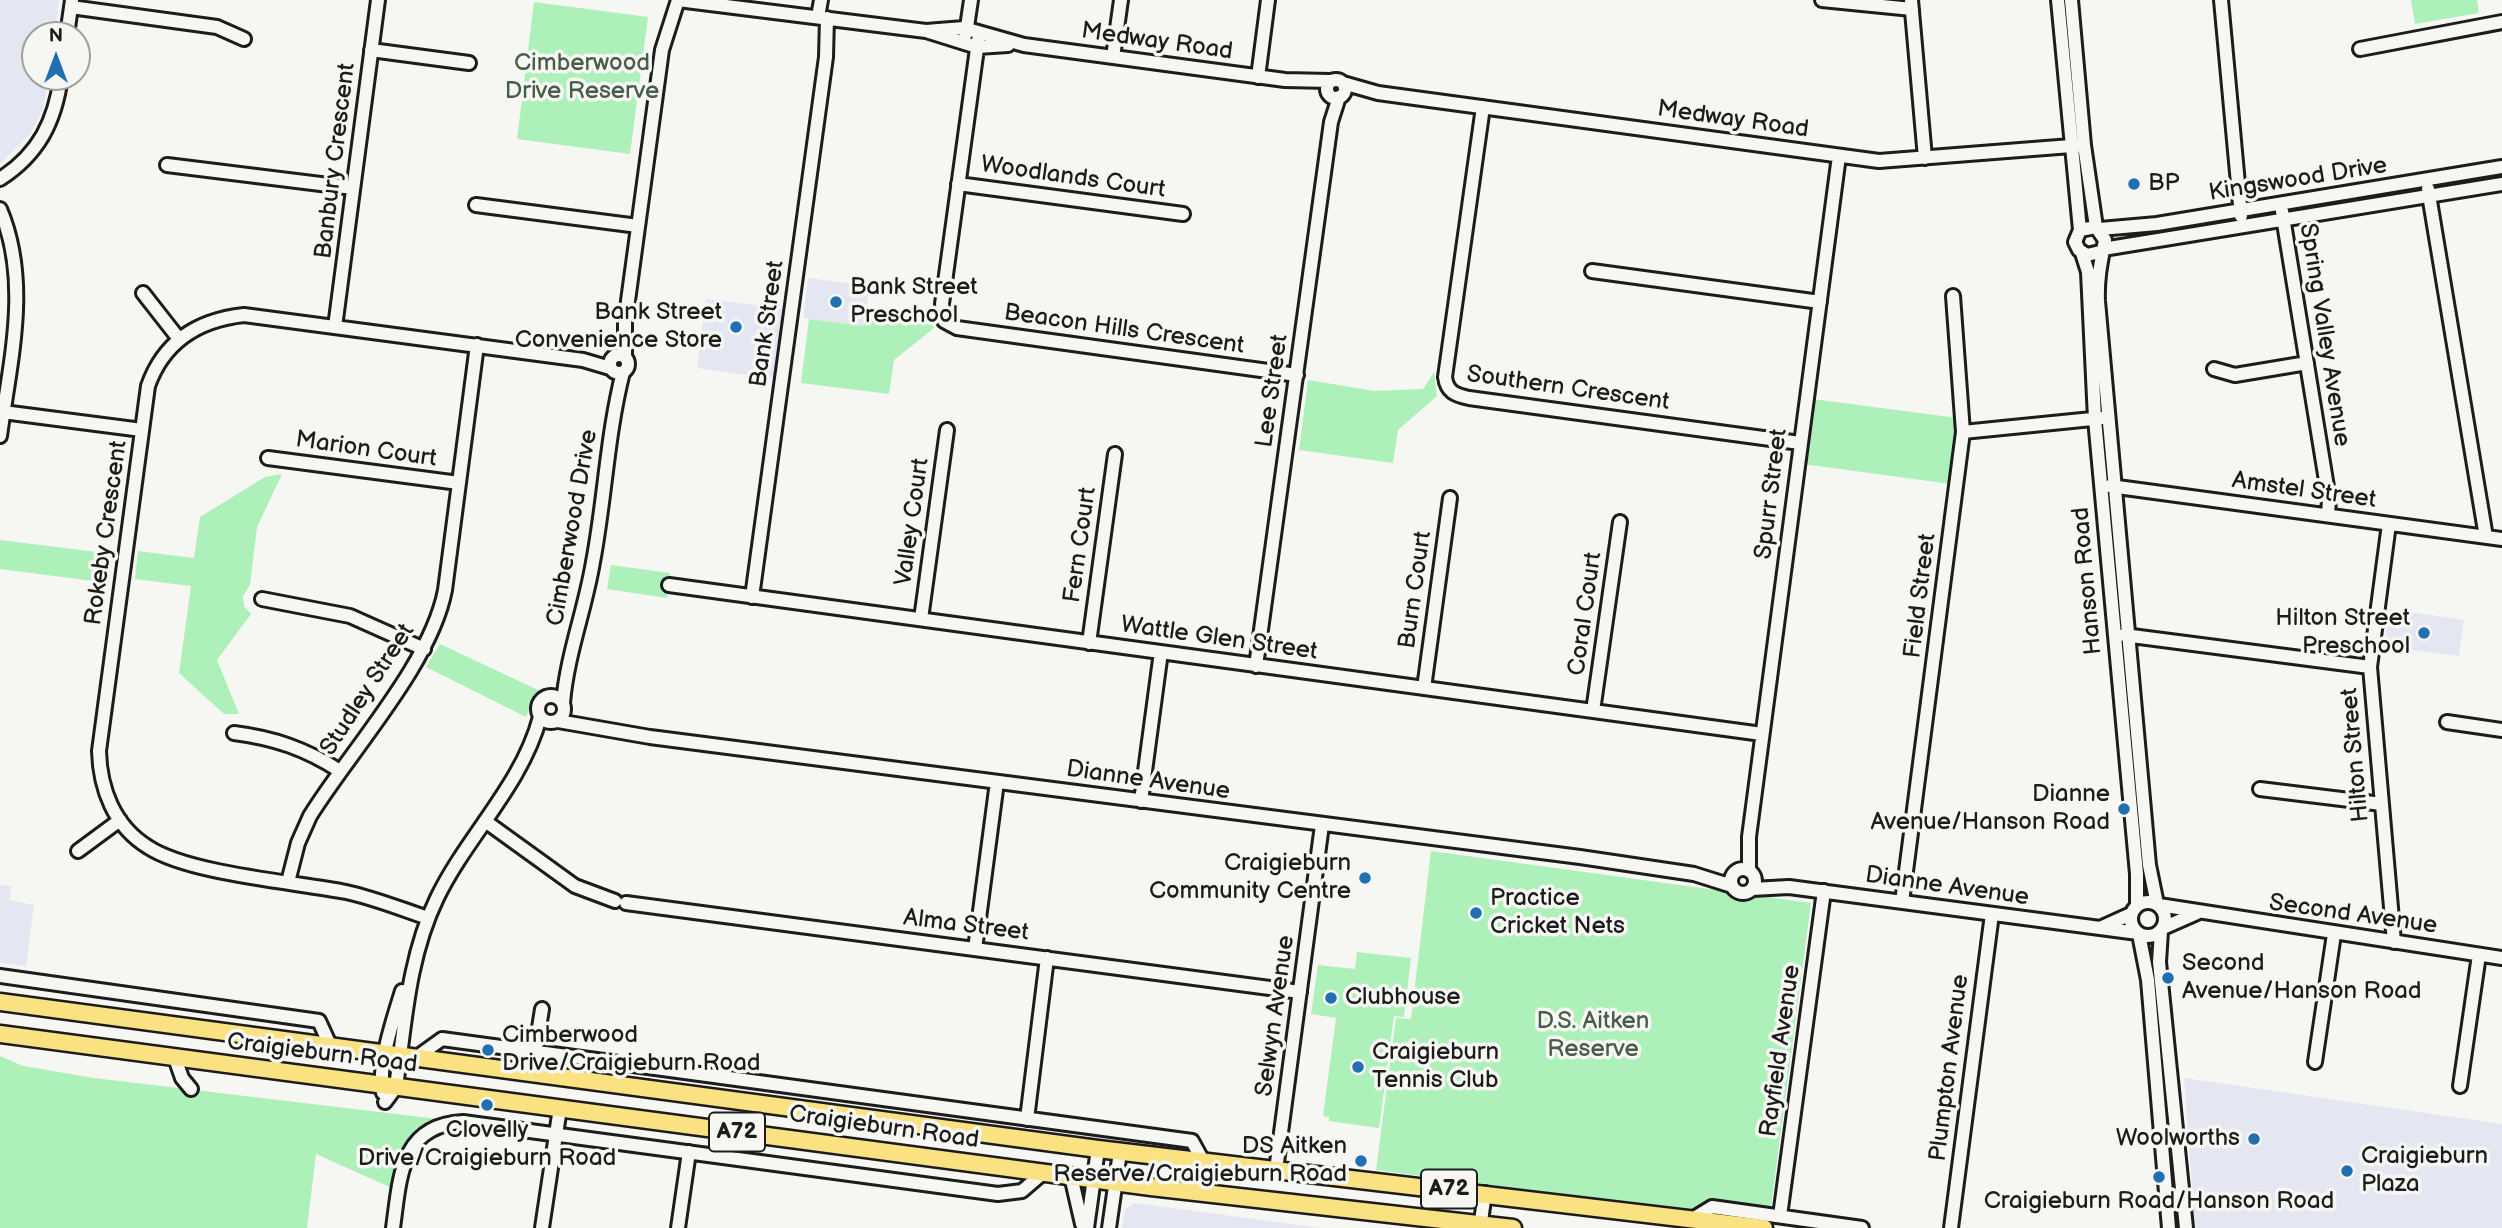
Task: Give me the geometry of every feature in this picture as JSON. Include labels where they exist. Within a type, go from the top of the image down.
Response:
[{"type":"main road","name":"Craigieburn Road","points":[[0,1002],[1120,1152],[1764,1228]]},
{"type":"main road","name":"Craigieburn Road","points":[[0,1034],[1094,1180],[1475,1226],[1513,1228]]},
{"type":"street","name":"Banbury Crescent","points":[[335,327],[378,0]]},
{"type":"street","name":"Cimberwood Drive","points":[[560,714],[568,660],[593,562],[616,402],[616,364],[625,323],[662,50],[663,19],[670,0]]},
{"type":"street","name":"Cimberwood Drive","points":[[662,50],[678,0]]},
{"type":"street","name":"Medway Road","points":[[678,0],[713,2],[1285,80],[1335,91],[1378,93],[1879,161],[2078,145]]},
{"type":"street","name":"Bank Street","points":[[752,597],[825,57],[827,18],[821,0]]},
{"type":"street","name":"Beacon Hills Crescent","points":[[971,0],[972,38],[958,184],[942,304],[942,317],[947,324],[1297,375]]},
{"type":"street","points":[[1113,57],[1121,0]]},
{"type":"street","points":[[1258,77],[1268,0]]},
{"type":"street","points":[[1822,0],[1911,5],[1925,158]]},
{"type":"street","points":[[2058,0],[2078,145],[2098,228],[2105,240],[2101,250],[2091,256],[2082,253],[2075,242],[2080,230],[2078,145],[2071,0]]},
{"type":"street","points":[[2221,0],[2243,226]]},
{"type":"street","points":[[72,4],[217,27],[244,39]]},
{"type":"street","points":[[2360,49],[2502,22]]},
{"type":"street","points":[[372,50],[469,63]]},
{"type":"street","points":[[0,179],[21,163],[41,140],[57,106],[59,91]]},
{"type":"street","name":"Lee Street","points":[[1256,666],[1335,91]]},
{"type":"street","name":"Southern Crescent","points":[[1483,107],[1446,387],[1456,396],[1800,443]]},
{"type":"street","name":"Spurr Street","points":[[1752,889],[1741,875],[1749,837],[1839,156]]},
{"type":"street","points":[[167,165],[354,188]]},
{"type":"street","name":"Kingswood Drive","points":[[2098,228],[2157,224],[2502,167]]},
{"type":"street","points":[[2426,181],[2486,537]]},
{"type":"street","name":"Woodlands Court","points":[[958,184],[1183,214]]},
{"type":"street","name":"Kingswood Drive","points":[[2101,250],[2502,184]]},
{"type":"street","name":"Spring Valley Avenue","points":[[2281,204],[2329,499],[2328,515]]},
{"type":"street","points":[[476,205],[638,226]]},
{"type":"street","points":[[0,209],[12,248],[17,281],[16,316],[0,436]]},
{"type":"street","points":[[2157,224],[2159,239]]},
{"type":"street","points":[[2080,230],[2098,228]]},
{"type":"street","name":"Hanson Road","points":[[2101,250],[2097,285],[2149,865],[2158,904]]},
{"type":"street","name":"Hanson Road","points":[[2082,253],[2088,272],[2095,419],[2137,867],[2134,910]]},
{"type":"street","points":[[1592,271],[1820,302]]},
{"type":"street","points":[[143,293],[179,339]]},
{"type":"street","name":"Field Street","points":[[1902,902],[1963,432],[1953,296]]},
{"type":"street","name":"Rokeby Crescent","points":[[428,918],[368,898],[168,857],[146,846],[120,820],[103,785],[99,751],[142,430],[153,374],[179,339],[207,322],[244,315],[616,364]]},
{"type":"street","name":"Studley Street","points":[[288,882],[303,829],[424,649],[442,602],[477,345]]},
{"type":"street","points":[[2214,369],[2235,376],[2306,363]]},
{"type":"street","points":[[3,412],[142,430]]},
{"type":"street","points":[[1963,432],[2109,418]]},
{"type":"street","name":"Valley Court","points":[[921,619],[947,430]]},
{"type":"street","name":"Fern Court","points":[[1089,643],[1115,454]]},
{"type":"street","name":"Marion Court","points":[[268,458],[459,483]]},
{"type":"street","name":"Amstel Street","points":[[2101,486],[2502,539]]},
{"type":"street","name":"Burn Court","points":[[1424,688],[1450,498]]},
{"type":"street","name":"Coral Court","points":[[1593,712],[1620,522]]},
{"type":"street","name":"Hilton Street","points":[[2389,524],[2370,667],[2394,942]]},
{"type":"street","name":"Wattle Glen Street","points":[[669,585],[1762,734]]},
{"type":"street","points":[[262,599],[350,616],[424,649]]},
{"type":"street","points":[[2114,634],[2370,667]]},
{"type":"street","points":[[1141,802],[1161,652]]},
{"type":"street","name":"Cimberwood Drive","points":[[544,698],[568,660]]},
{"type":"street","points":[[530,750],[540,717],[538,709],[544,698],[556,697],[560,714]]},
{"type":"street","points":[[540,717],[560,714]]},
{"type":"street","points":[[388,1086],[401,1055],[412,968],[428,918],[445,881],[530,750],[560,714]]},
{"type":"street","name":"Dianne Avenue","points":[[560,714],[596,727],[624,733],[1694,874],[1741,875],[1789,887],[2139,934]]},
{"type":"street","points":[[2447,722],[2502,730]]},
{"type":"street","points":[[234,733],[289,744],[317,756],[340,771]]},
{"type":"street","points":[[975,949],[997,782]]},
{"type":"street","points":[[2260,789],[2382,804]]},
{"type":"street","points":[[78,851],[120,820]]},
{"type":"street","name":"Alma Street","points":[[485,821],[575,886],[621,902],[1300,992]]},
{"type":"street","name":"Selwyn Avenue","points":[[1276,1170],[1322,825]]},
{"type":"street","name":"Dianne Avenue","points":[[1741,875],[1741,893],[1752,889],[1789,887]]},
{"type":"street","name":"Rayfield Avenue","points":[[1780,1216],[1824,891]]},
{"type":"street","points":[[2099,928],[2144,902],[2158,904],[2165,913],[2159,962],[2186,1228]]},
{"type":"street","name":"Second Avenue","points":[[2158,904],[2197,913],[2502,958]]},
{"type":"street","points":[[2134,910],[2132,925],[2139,934],[2148,980],[2169,1228]]},
{"type":"street","points":[[2139,934],[2153,936],[2197,913]]},
{"type":"street","name":"Plumpton Avenue","points":[[1951,1228],[1992,914]]},
{"type":"street","points":[[2315,1062],[2334,934]]},
{"type":"street","points":[[2460,1086],[2479,955]]},
{"type":"street","points":[[1027,1119],[1047,958]]},
{"type":"street","name":"Craigieburn Road","points":[[0,976],[318,1021],[330,1045]]},
{"type":"street","points":[[535,1053],[542,1009]]},
{"type":"street","name":"Craigieburn Road","points":[[401,1055],[442,1039],[1192,1141],[1203,1161]]},
{"type":"street","points":[[175,1058],[182,1078],[191,1089]]},
{"type":"street","points":[[730,1080],[752,1103]]},
{"type":"street","points":[[542,1228],[560,1108]]},
{"type":"street","points":[[393,1228],[405,1157],[415,1142],[430,1129],[444,1123],[463,1122],[998,1194],[1022,1191],[1042,1172]]},
{"type":"street","points":[[1085,1228],[1098,1149]]},
{"type":"street","points":[[678,1228],[689,1152]]},
{"type":"street","points":[[1109,1228],[1120,1152]]},
{"type":"street","points":[[1071,1177],[1085,1228]]},
{"type":"street","points":[[1475,1226],[1485,1193]]},
{"type":"street","name":"Craigieburn Road","points":[[1694,1218],[1712,1207],[1861,1228]]},
{"type":"shaded area","points":[[0,0],[59,0],[57,21],[21,21],[21,91],[46,91],[43,109],[31,133],[0,164]]},
{"type":"shaded area","name":"Bank Street Preschool","points":[[808,278],[869,286],[864,326],[803,318]]},
{"type":"shaded area","points":[[706,299],[785,309],[776,379],[697,368]]},
{"type":"shaded area","name":"Hilton Street Preschool","points":[[2389,609],[2464,620],[2459,656],[2384,646]]},
{"type":"shaded area","points":[[0,885],[11,886],[9,900],[34,905],[26,966],[0,963]]},
{"type":"shaded area","name":"Craigieburn Plaza","points":[[2184,1078],[2502,1124],[2502,1228],[2195,1228]]},
{"type":"shaded area","points":[[1135,1203],[1321,1228],[1122,1228],[1125,1209]]},
{"type":"green space","points":[[2411,0],[2477,0],[2479,13],[2415,24]]},
{"type":"green space","name":"Cimberwood Drive Reserve","points":[[534,2],[648,17],[630,154],[517,139]]},
{"type":"green space","points":[[865,318],[930,319],[934,328],[894,360],[889,394],[801,383],[809,319],[864,326]]},
{"type":"green space","points":[[1434,372],[1437,396],[1398,430],[1393,463],[1299,450],[1308,380],[1375,391],[1423,389]]},
{"type":"green space","points":[[1812,399],[1958,418],[1951,484],[1803,464]]},
{"type":"green space","points":[[282,474],[257,527],[250,585],[243,596],[244,606],[251,614],[217,660],[239,714],[224,714],[179,673],[191,586],[135,579],[138,551],[194,558],[200,517],[265,477]]},
{"type":"green space","points":[[0,540],[113,554],[109,583],[0,569]]},
{"type":"green space","points":[[611,565],[670,573],[667,598],[607,589]]},
{"type":"green space","points":[[440,644],[538,690],[526,717],[426,667]]},
{"type":"green space","name":"D.S. Aitken Reserve","points":[[1431,851],[1811,903],[1769,1222],[1376,1170],[1396,1018],[1411,1019]]},
{"type":"green space","name":"Craigieburn Tennis Club","points":[[1357,952],[1411,958],[1404,1017],[1394,1016],[1379,1128],[1329,1121],[1329,1117],[1323,1116],[1336,1018],[1311,1014],[1318,965],[1355,969]]},
{"type":"green space","points":[[0,1056],[23,1066],[94,1078],[438,1119],[407,1148],[394,1189],[316,1154],[307,1228],[0,1228]]},
{"type":"place","name":"BP","points":[[2134,184]]},
{"type":"place","name":"Bank Street Preschool","points":[[836,302]]},
{"type":"place","name":"Bank Street Convenience Store","points":[[736,327]]},
{"type":"place","name":"Hilton Street Preschool","points":[[2424,633]]},
{"type":"place","name":"Dianne Avenue/Hanson Road","points":[[2124,809]]},
{"type":"place","name":"Craigieburn Community Centre","points":[[1365,878]]},
{"type":"place","name":"Practice Cricket Nets","points":[[1476,913]]},
{"type":"place","name":"Second Avenue/Hanson Road","points":[[2168,978]]},
{"type":"place","name":"Clubhouse","points":[[1331,998]]},
{"type":"place","name":"Cimberwood Drive/Craigieburn Road","points":[[488,1050]]},
{"type":"place","name":"Craigieburn Tennis Club","points":[[1358,1067]]},
{"type":"place","name":"Clovelly Drive/Craigieburn Road","points":[[487,1105]]},
{"type":"place","name":"Woolworths","points":[[2254,1139]]},
{"type":"place","name":"DS Aitken Reserve/Craigieburn Road","points":[[1361,1161]]},
{"type":"place","name":"Craigieburn Plaza","points":[[2347,1171]]},
{"type":"place","name":"Craigieburn Road/Hanson Road","points":[[2159,1177]]}]
